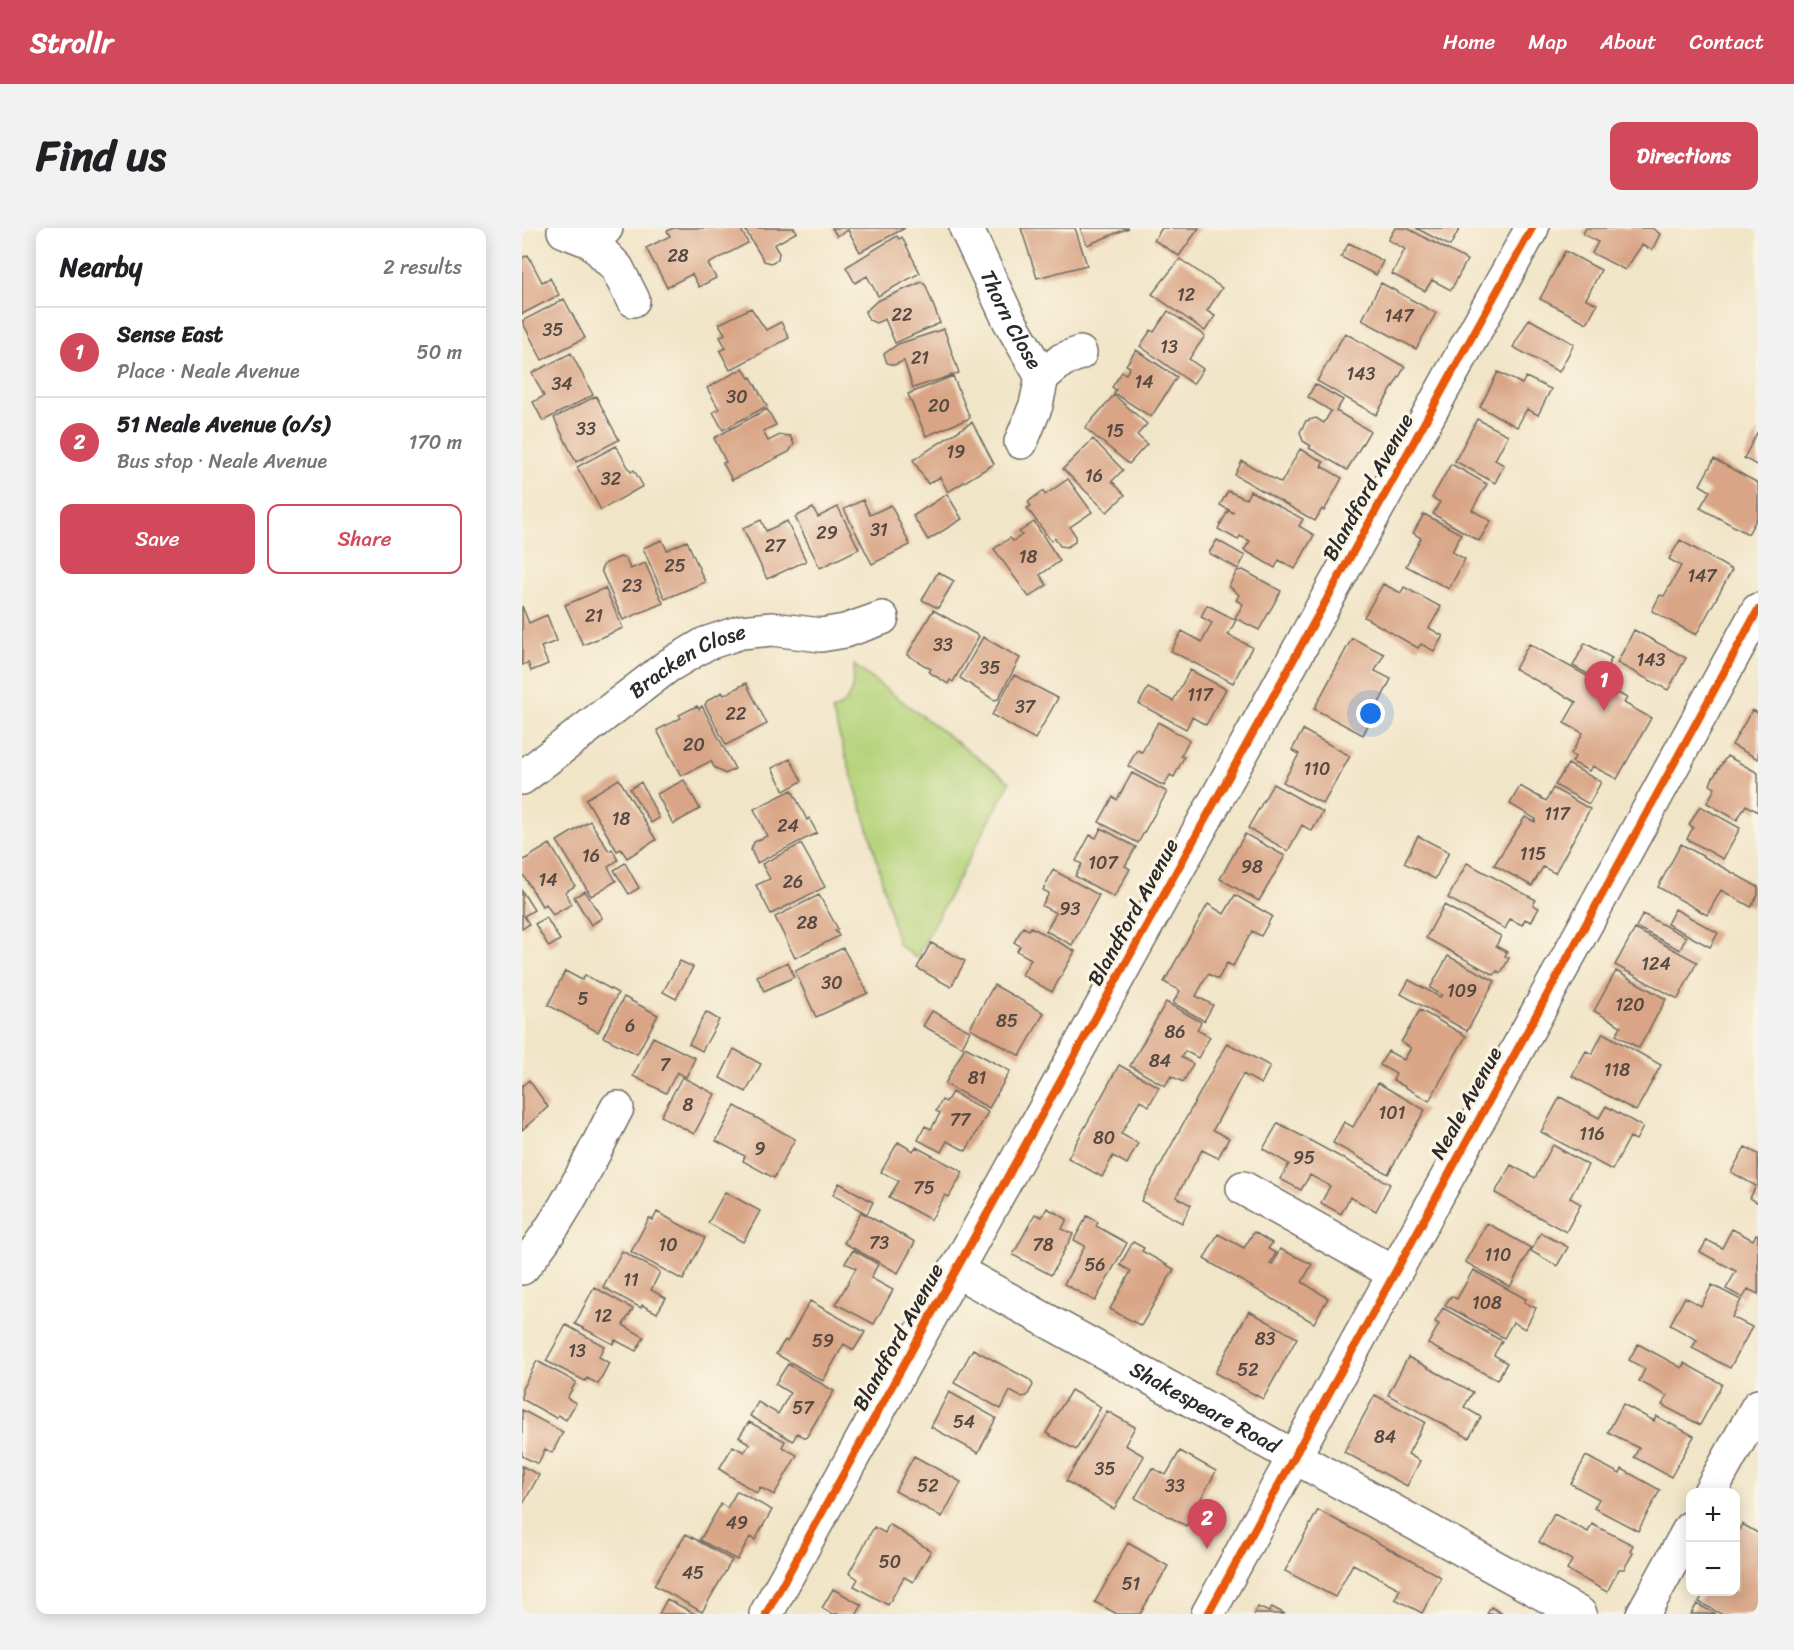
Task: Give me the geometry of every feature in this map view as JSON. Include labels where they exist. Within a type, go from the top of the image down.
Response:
[{"type":"street","name":"Thorn Close","points":[[966,228],[1009,320],[1042,377]]},
{"type":"street","name":"Blandford Avenue","points":[[766,1614],[1532,228]]},
{"type":"street","points":[[587,234],[617,268],[633,300]]},
{"type":"street","name":"Thorn Close","points":[[1021,442],[1036,405],[1042,377],[1062,360],[1080,353]]},
{"type":"street","name":"Neale Avenue","points":[[1208,1614],[1758,610]]},
{"type":"street","name":"Bracken Close","points":[[522,778],[668,666],[705,644],[741,632],[771,629],[821,635],[845,631],[882,618]]},
{"type":"street","points":[[522,1268],[544,1242],[566,1207],[617,1108]]},
{"type":"street","points":[[1243,1188],[1394,1273]]},
{"type":"street","name":"Shakespeare Road","points":[[956,1270],[1580,1614]]},
{"type":"street","points":[[1712,1488],[1758,1406]]},
{"type":"street","points":[[1643,1614],[1686,1535]]},
{"type":"green space","points":[[854,665],[1010,782],[916,958],[898,944],[873,845],[832,711],[844,704],[848,698]]},
{"type":"building","points":[[673,228],[740,228],[748,243],[708,264],[716,278],[699,287],[692,274],[667,287],[646,248],[670,236],[667,231]]},
{"type":"building","points":[[744,228],[794,228],[797,232],[774,245],[779,253],[778,259],[771,263],[764,261]]},
{"type":"building","points":[[832,228],[905,228],[860,252],[848,230],[837,236]]},
{"type":"building","points":[[1021,228],[1075,228],[1087,265],[1037,278]]},
{"type":"building","points":[[1080,228],[1129,228],[1087,245]]},
{"type":"building","points":[[1162,228],[1199,228],[1179,256],[1154,240]]},
{"type":"building","points":[[1395,228],[1407,228],[1467,260],[1451,290],[1432,280],[1425,291],[1392,274],[1405,249],[1388,240]]},
{"type":"building","points":[[1416,228],[1460,228],[1450,246]]},
{"type":"building","points":[[1586,228],[1652,228],[1660,234],[1652,250],[1642,245],[1625,270],[1592,253],[1598,242],[1583,234]]},
{"type":"building","points":[[897,236],[899,239],[902,237],[920,273],[878,296],[867,276],[855,283],[846,267]]},
{"type":"building","points":[[1349,243],[1383,261],[1376,275],[1341,257]]},
{"type":"building","points":[[1565,251],[1601,270],[1586,299],[1597,304],[1587,323],[1540,299]]},
{"type":"building","points":[[528,255],[542,282],[550,278],[559,295],[522,314],[522,258]]},
{"type":"building","points":[[1180,259],[1222,288],[1207,311],[1215,316],[1205,331],[1152,294]]},
{"type":"building","points":[[922,282],[926,286],[940,323],[895,343],[885,319],[876,323],[869,320],[865,312],[877,301]]},
{"type":"building","points":[[1381,283],[1436,313],[1416,349],[1362,320]]},
{"type":"building","points":[[564,299],[585,338],[542,360],[522,321]]},
{"type":"building","points":[[751,308],[766,330],[781,322],[789,338],[730,370],[720,351],[726,348],[720,337],[725,334],[719,324]]},
{"type":"building","points":[[1168,311],[1205,336],[1189,359],[1203,369],[1193,384],[1140,346],[1151,330],[1154,332]]},
{"type":"building","points":[[1529,319],[1574,344],[1559,372],[1513,347]]},
{"type":"building","points":[[944,329],[959,373],[913,388],[904,361],[894,365],[887,363],[884,354],[898,344]]},
{"type":"building","points":[[1345,333],[1405,367],[1376,415],[1317,381]]},
{"type":"building","points":[[1136,350],[1177,377],[1151,417],[1114,393],[1116,390],[1112,387],[1122,372],[1126,374],[1130,367],[1126,365]]},
{"type":"building","points":[[571,353],[593,395],[543,421],[533,402],[544,396],[532,373]]},
{"type":"building","points":[[743,368],[749,378],[751,377],[767,406],[723,430],[713,412],[719,409],[707,388]]},
{"type":"building","points":[[1498,372],[1522,384],[1526,377],[1551,389],[1538,415],[1527,409],[1517,427],[1480,407]]},
{"type":"building","points":[[953,376],[970,418],[926,436],[908,394]]},
{"type":"building","points":[[1315,384],[1343,400],[1336,411],[1370,431],[1347,470],[1309,448],[1311,446],[1303,441],[1300,432],[1306,421],[1316,418],[1324,423],[1331,411],[1308,397]]},
{"type":"building","points":[[1114,395],[1147,424],[1137,435],[1147,444],[1129,464],[1085,428]]},
{"type":"building","points":[[596,396],[619,440],[576,462],[554,418]]},
{"type":"building","points":[[767,409],[776,425],[763,431],[768,441],[780,435],[790,436],[794,444],[789,452],[732,480],[714,438]]},
{"type":"building","points":[[1477,419],[1508,435],[1495,460],[1504,465],[1495,483],[1455,461]]},
{"type":"building","points":[[972,422],[994,464],[948,492],[940,477],[928,484],[913,460]]},
{"type":"building","points":[[1758,431],[1758,466],[1744,458]]},
{"type":"building","points":[[1093,439],[1123,470],[1112,481],[1125,495],[1107,512],[1063,469]]},
{"type":"building","points":[[616,446],[631,472],[634,470],[643,486],[601,510],[577,467]]},
{"type":"building","points":[[1300,449],[1324,462],[1321,466],[1342,478],[1324,511],[1322,509],[1315,521],[1235,475],[1242,461],[1281,483]]},
{"type":"building","points":[[1714,459],[1758,483],[1758,516],[1748,534],[1700,508],[1710,491],[1700,485]]},
{"type":"building","points":[[1451,464],[1487,484],[1472,510],[1491,521],[1479,541],[1433,514],[1440,502],[1432,498]]},
{"type":"building","points":[[1068,479],[1092,512],[1070,527],[1075,535],[1075,542],[1067,547],[1060,546],[1055,538],[1051,541],[1027,508],[1031,506],[1028,502],[1043,491],[1045,495]]},
{"type":"building","points":[[1228,491],[1246,499],[1250,491],[1303,519],[1299,526],[1314,535],[1295,569],[1279,560],[1275,568],[1244,550],[1250,541],[1240,536],[1238,540],[1218,529],[1228,511],[1234,513],[1220,505]]},
{"type":"building","points":[[947,494],[962,519],[928,540],[913,516]]},
{"type":"building","points":[[863,500],[870,515],[891,505],[910,545],[872,564],[844,509]]},
{"type":"building","points":[[838,507],[859,549],[820,568],[795,517],[813,508],[818,517]]},
{"type":"building","points":[[1424,514],[1461,534],[1452,552],[1465,559],[1449,589],[1406,566],[1421,538],[1413,533]]},
{"type":"building","points":[[761,520],[766,531],[787,521],[806,561],[767,579],[743,528]]},
{"type":"building","points":[[1034,522],[1060,561],[1040,575],[1047,585],[1029,597],[994,549],[1010,538],[1013,541],[1022,535],[1019,532]]},
{"type":"building","points":[[662,540],[667,550],[687,541],[705,582],[665,599],[643,548]]},
{"type":"building","points":[[1217,540],[1245,556],[1238,569],[1209,553]]},
{"type":"building","points":[[1680,540],[1732,570],[1696,635],[1652,611],[1660,595],[1664,596],[1681,566],[1669,559]]},
{"type":"building","points":[[620,557],[626,559],[630,569],[645,563],[663,603],[623,620],[601,570],[604,564]]},
{"type":"building","points":[[1243,570],[1281,591],[1259,630],[1235,618],[1243,604],[1236,600],[1239,595],[1229,586],[1237,571]]},
{"type":"building","points":[[938,572],[954,581],[938,608],[922,600]]},
{"type":"building","points":[[1383,584],[1401,593],[1404,587],[1441,607],[1429,628],[1443,636],[1434,651],[1421,644],[1418,648],[1364,617]]},
{"type":"building","points":[[605,588],[623,628],[583,645],[565,605]]},
{"type":"building","points":[[1207,605],[1236,620],[1228,635],[1252,647],[1233,683],[1171,651],[1182,631],[1202,642],[1212,623],[1201,617]]},
{"type":"building","points":[[522,606],[529,623],[547,615],[557,641],[541,647],[548,664],[531,671],[528,663],[522,665]]},
{"type":"building","points":[[933,610],[979,636],[953,682],[950,680],[948,684],[929,672],[931,669],[907,655]]},
{"type":"building","points":[[1634,630],[1686,658],[1668,690],[1617,663]]},
{"type":"building","points":[[983,637],[1020,658],[998,699],[994,700],[960,678]]},
{"type":"building","points":[[1352,638],[1384,654],[1375,671],[1391,679],[1363,735],[1314,709]]},
{"type":"building","points":[[1585,643],[1612,658],[1599,680],[1573,666]]},
{"type":"building","points":[[1529,644],[1627,698],[1624,703],[1651,718],[1617,779],[1592,766],[1589,771],[1572,762],[1575,757],[1571,754],[1583,733],[1564,723],[1576,702],[1515,669]]},
{"type":"building","points":[[1190,670],[1226,689],[1206,725],[1192,717],[1186,729],[1139,704],[1148,688],[1173,701]]},
{"type":"building","points":[[1014,675],[1058,698],[1035,739],[992,715]]},
{"type":"building","points":[[746,683],[767,724],[726,745],[705,705],[707,701],[722,692],[724,695]]},
{"type":"building","points":[[697,706],[699,709],[702,706],[735,769],[725,774],[714,767],[711,761],[681,776],[657,730],[681,718],[679,715]]},
{"type":"building","points":[[1752,710],[1758,713],[1758,759],[1732,745]]},
{"type":"building","points":[[1158,722],[1189,740],[1174,777],[1170,775],[1164,786],[1128,766],[1137,750],[1142,752]]},
{"type":"building","points":[[1303,730],[1350,756],[1323,804],[1283,782],[1299,754],[1292,750]]},
{"type":"building","points":[[1727,756],[1758,773],[1758,812],[1746,805],[1737,820],[1707,803],[1715,788],[1710,785],[1712,779]]},
{"type":"building","points":[[790,759],[802,781],[784,791],[772,768]]},
{"type":"building","points":[[1568,764],[1601,782],[1589,804],[1555,785]]},
{"type":"building","points":[[1132,773],[1167,792],[1138,843],[1099,822],[1113,797],[1117,800]]},
{"type":"building","points":[[619,779],[656,840],[627,858],[621,849],[617,851],[586,799]]},
{"type":"building","points":[[684,780],[700,809],[673,824],[657,794]]},
{"type":"building","points":[[641,782],[659,818],[651,823],[630,789]]},
{"type":"building","points":[[1273,784],[1323,812],[1312,831],[1302,825],[1288,851],[1248,828]]},
{"type":"building","points":[[1520,786],[1546,801],[1553,788],[1590,809],[1555,873],[1543,867],[1532,886],[1494,865],[1525,817],[1535,822],[1536,819],[1510,804]]},
{"type":"building","points":[[792,790],[807,820],[809,818],[817,833],[757,863],[751,850],[754,842],[767,836],[754,809]]},
{"type":"building","points":[[1700,806],[1740,828],[1723,859],[1687,839],[1693,827],[1689,825]]},
{"type":"building","points":[[590,821],[609,851],[612,849],[618,860],[608,867],[616,881],[591,896],[557,841]]},
{"type":"building","points":[[1101,828],[1136,847],[1125,866],[1130,869],[1114,897],[1075,876],[1082,864],[1076,861],[1090,835],[1096,838]]},
{"type":"building","points":[[1245,834],[1285,856],[1259,901],[1220,879]]},
{"type":"building","points":[[1418,836],[1449,852],[1435,879],[1404,863]]},
{"type":"building","points":[[550,844],[575,886],[565,892],[572,904],[553,915],[546,904],[542,906],[522,873],[522,861]]},
{"type":"building","points":[[801,844],[825,887],[771,914],[756,885],[770,879],[762,864]]},
{"type":"building","points":[[1681,844],[1758,887],[1758,895],[1751,907],[1721,890],[1707,915],[1658,887]]},
{"type":"building","points":[[625,863],[639,888],[629,894],[614,870]]},
{"type":"building","points":[[1467,863],[1536,900],[1533,905],[1539,908],[1531,922],[1525,919],[1522,925],[1510,919],[1505,929],[1448,898]]},
{"type":"building","points":[[1053,870],[1099,895],[1072,945],[1046,931],[1056,913],[1042,906],[1049,893],[1043,890]]},
{"type":"building","points":[[522,891],[534,910],[524,916],[529,924],[522,929]]},
{"type":"building","points":[[585,891],[602,918],[591,925],[574,897]]},
{"type":"building","points":[[819,895],[838,929],[835,930],[839,936],[795,958],[775,917]]},
{"type":"building","points":[[1235,895],[1272,916],[1261,936],[1252,931],[1233,966],[1227,963],[1218,979],[1208,974],[1196,996],[1213,1005],[1204,1021],[1173,1003],[1180,991],[1164,982],[1208,904],[1224,914]]},
{"type":"building","points":[[1444,905],[1501,936],[1496,946],[1507,952],[1505,956],[1509,958],[1501,973],[1497,971],[1494,975],[1426,938]]},
{"type":"building","points":[[1675,909],[1718,933],[1710,947],[1667,924]]},
{"type":"building","points":[[1643,914],[1686,937],[1680,950],[1636,927]]},
{"type":"building","points":[[546,917],[560,940],[549,947],[535,924]]},
{"type":"building","points":[[1023,927],[1029,930],[1031,927],[1075,951],[1052,992],[1022,975],[1031,959],[1017,951],[1020,946],[1014,942]]},
{"type":"building","points":[[1635,929],[1697,962],[1678,999],[1615,965]]},
{"type":"building","points":[[931,943],[965,961],[951,987],[917,968]]},
{"type":"building","points":[[843,948],[868,993],[816,1017],[795,971]]},
{"type":"building","points":[[1448,956],[1495,981],[1467,1031],[1401,994],[1409,980],[1440,997],[1442,995],[1430,988]]},
{"type":"building","points":[[680,961],[693,967],[676,999],[663,992]]},
{"type":"building","points":[[788,962],[794,977],[764,991],[757,976]]},
{"type":"building","points":[[565,971],[582,980],[585,975],[618,993],[598,1032],[548,1005]]},
{"type":"building","points":[[1616,971],[1666,999],[1639,1048],[1616,1035],[1621,1026],[1594,1011]]},
{"type":"building","points":[[994,985],[1044,1013],[1020,1056],[970,1028]]},
{"type":"building","points":[[624,997],[658,1015],[637,1054],[603,1037]]},
{"type":"building","points":[[1166,1002],[1201,1022],[1197,1030],[1210,1037],[1198,1058],[1185,1051],[1181,1057],[1193,1064],[1183,1082],[1171,1076],[1165,1086],[1130,1066]]},
{"type":"building","points":[[1420,1010],[1466,1036],[1429,1101],[1393,1080],[1396,1074],[1380,1065],[1388,1051],[1404,1060],[1411,1048],[1401,1042]]},
{"type":"building","points":[[932,1011],[970,1031],[962,1047],[923,1026]]},
{"type":"building","points":[[706,1012],[719,1020],[702,1051],[689,1044]]},
{"type":"building","points":[[1603,1033],[1661,1065],[1636,1111],[1572,1076],[1586,1051],[1592,1054]]},
{"type":"building","points":[[653,1037],[695,1058],[686,1077],[677,1072],[666,1093],[633,1076]]},
{"type":"building","points":[[1227,1043],[1270,1066],[1261,1084],[1243,1074],[1213,1130],[1229,1138],[1218,1158],[1202,1150],[1176,1197],[1191,1205],[1182,1223],[1141,1201]]},
{"type":"building","points":[[965,1047],[1010,1071],[989,1108],[945,1084]]},
{"type":"building","points":[[734,1049],[761,1064],[746,1092],[720,1078]]},
{"type":"building","points":[[1119,1065],[1159,1087],[1149,1106],[1140,1100],[1121,1134],[1138,1143],[1127,1164],[1113,1156],[1102,1177],[1068,1158]]},
{"type":"building","points":[[682,1077],[715,1094],[694,1134],[661,1116]]},
{"type":"building","points":[[529,1080],[548,1107],[522,1130],[522,1086]]},
{"type":"building","points":[[1378,1083],[1425,1110],[1388,1174],[1333,1143],[1344,1122],[1353,1127]]},
{"type":"building","points":[[952,1092],[988,1112],[966,1151],[947,1141],[941,1152],[918,1140],[925,1126],[931,1129],[940,1113],[936,1111],[942,1100],[946,1102]]},
{"type":"building","points":[[1560,1097],[1599,1118],[1606,1106],[1643,1127],[1636,1140],[1630,1137],[1612,1170],[1541,1132]]},
{"type":"building","points":[[735,1106],[795,1139],[774,1178],[743,1161],[745,1156],[716,1141]]},
{"type":"building","points":[[1278,1123],[1390,1184],[1376,1211],[1350,1197],[1341,1214],[1321,1203],[1330,1186],[1310,1175],[1301,1190],[1280,1179],[1289,1164],[1263,1149]]},
{"type":"building","points":[[898,1142],[913,1151],[916,1147],[963,1172],[949,1197],[945,1195],[931,1220],[889,1197],[899,1181],[881,1172]]},
{"type":"building","points":[[1553,1145],[1588,1165],[1570,1198],[1581,1204],[1566,1232],[1495,1193],[1511,1165],[1535,1178]]},
{"type":"building","points":[[1745,1147],[1758,1154],[1758,1203],[1750,1198],[1756,1186],[1731,1172]]},
{"type":"building","points":[[839,1183],[873,1202],[867,1214],[833,1195]]},
{"type":"building","points":[[725,1192],[760,1211],[743,1242],[708,1223]]},
{"type":"building","points":[[1047,1208],[1067,1219],[1062,1229],[1073,1234],[1051,1275],[1013,1255],[1035,1214],[1042,1217]]},
{"type":"building","points":[[657,1212],[705,1238],[683,1280],[631,1252],[649,1218],[653,1220]]},
{"type":"building","points":[[861,1212],[915,1242],[898,1273],[844,1243]]},
{"type":"building","points":[[1087,1216],[1098,1222],[1096,1226],[1127,1243],[1095,1301],[1064,1284],[1085,1246],[1074,1240]]},
{"type":"building","points":[[1487,1223],[1531,1248],[1510,1287],[1465,1262]]},
{"type":"building","points":[[1732,1229],[1753,1240],[1756,1234],[1758,1235],[1758,1294],[1748,1289],[1743,1298],[1726,1289],[1736,1271],[1700,1252],[1707,1240],[1722,1248]]},
{"type":"building","points":[[1254,1232],[1272,1243],[1268,1249],[1276,1253],[1270,1264],[1272,1265],[1280,1249],[1312,1264],[1302,1282],[1328,1298],[1314,1323],[1204,1259],[1218,1234],[1244,1248]]},
{"type":"building","points":[[1541,1233],[1568,1247],[1557,1266],[1531,1251]]},
{"type":"building","points":[[1133,1242],[1144,1248],[1142,1251],[1174,1269],[1141,1326],[1110,1309],[1131,1271],[1120,1265]]},
{"type":"building","points":[[853,1250],[878,1264],[871,1278],[893,1290],[874,1324],[836,1304],[856,1268],[845,1263]]},
{"type":"building","points":[[622,1251],[660,1272],[651,1290],[666,1298],[657,1313],[642,1305],[641,1308],[603,1287]]},
{"type":"building","points":[[1473,1270],[1526,1299],[1524,1302],[1536,1308],[1525,1329],[1513,1322],[1504,1338],[1445,1305],[1451,1296],[1457,1299]]},
{"type":"building","points":[[1712,1285],[1741,1300],[1732,1317],[1752,1327],[1730,1368],[1692,1348],[1697,1340],[1670,1325],[1685,1297],[1701,1306]]},
{"type":"building","points":[[594,1287],[633,1309],[623,1325],[644,1337],[636,1351],[615,1340],[613,1344],[575,1324]]},
{"type":"building","points":[[810,1301],[865,1332],[854,1350],[844,1344],[823,1381],[776,1354],[785,1340],[787,1342]]},
{"type":"building","points":[[1443,1308],[1502,1341],[1494,1355],[1507,1363],[1497,1380],[1428,1344],[1439,1324],[1435,1322]]},
{"type":"building","points":[[1249,1311],[1297,1338],[1263,1399],[1215,1373]]},
{"type":"building","points":[[566,1325],[604,1346],[599,1357],[609,1363],[598,1384],[587,1378],[585,1381],[546,1361]]},
{"type":"building","points":[[1638,1344],[1682,1368],[1684,1363],[1722,1384],[1700,1425],[1662,1405],[1667,1396],[1639,1381],[1645,1369],[1629,1360]]},
{"type":"building","points":[[973,1349],[1030,1380],[1033,1385],[1027,1396],[1021,1397],[1010,1391],[1001,1409],[954,1383]]},
{"type":"building","points":[[1408,1357],[1473,1392],[1464,1407],[1481,1417],[1469,1438],[1388,1395]]},
{"type":"building","points":[[537,1361],[576,1382],[567,1398],[576,1403],[566,1420],[558,1415],[556,1418],[522,1399],[522,1389]]},
{"type":"building","points":[[788,1364],[834,1391],[806,1438],[797,1433],[793,1441],[750,1416],[758,1402],[778,1414],[790,1393],[775,1384]]},
{"type":"building","points":[[1071,1390],[1101,1407],[1076,1450],[1046,1433]]},
{"type":"building","points":[[949,1392],[996,1418],[978,1453],[931,1427]]},
{"type":"building","points":[[1375,1395],[1425,1422],[1408,1454],[1420,1461],[1407,1486],[1344,1452]]},
{"type":"building","points":[[1623,1404],[1654,1421],[1656,1416],[1694,1436],[1671,1477],[1634,1457],[1639,1448],[1608,1432]]},
{"type":"building","points":[[522,1410],[563,1432],[552,1453],[545,1449],[538,1464],[522,1456]]},
{"type":"building","points":[[1107,1411],[1135,1427],[1125,1445],[1144,1456],[1114,1509],[1066,1481]]},
{"type":"building","points":[[749,1422],[785,1441],[782,1447],[797,1455],[774,1495],[760,1487],[757,1493],[719,1469],[733,1446],[744,1452],[750,1444],[739,1437]]},
{"type":"building","points":[[1180,1451],[1216,1471],[1186,1526],[1135,1498],[1152,1468],[1166,1475]]},
{"type":"building","points":[[914,1456],[961,1482],[942,1517],[895,1491]]},
{"type":"building","points":[[1586,1456],[1620,1474],[1622,1469],[1660,1490],[1638,1531],[1594,1508],[1599,1499],[1571,1484]]},
{"type":"building","points":[[522,1466],[539,1475],[522,1506]]},
{"type":"building","points":[[737,1491],[772,1510],[755,1540],[750,1537],[737,1560],[700,1540],[721,1504],[727,1508]]},
{"type":"building","points":[[1318,1510],[1441,1577],[1422,1613],[1395,1599],[1400,1589],[1353,1564],[1335,1597],[1285,1571]]},
{"type":"building","points":[[1554,1514],[1588,1532],[1592,1524],[1633,1545],[1630,1551],[1633,1553],[1624,1569],[1619,1569],[1607,1592],[1567,1570],[1572,1560],[1539,1542]]},
{"type":"building","points":[[889,1524],[931,1551],[913,1582],[904,1577],[888,1605],[854,1586],[858,1579],[849,1573],[874,1527],[885,1533]]},
{"type":"building","points":[[1742,1524],[1758,1533],[1758,1614],[1721,1614],[1699,1602],[1702,1596],[1740,1596],[1740,1528]]},
{"type":"building","points":[[686,1534],[732,1560],[702,1612],[654,1585]]},
{"type":"building","points":[[1128,1543],[1168,1566],[1140,1614],[1117,1614],[1095,1602]]},
{"type":"building","points":[[833,1589],[862,1605],[857,1614],[832,1614],[822,1608]]},
{"type":"building","points":[[667,1599],[695,1614],[659,1614]]},
{"type":"building","points":[[1697,1604],[1716,1614],[1691,1614]]},
{"type":"building","points":[[1258,1607],[1269,1612],[1272,1607],[1285,1614],[1254,1614]]},
{"type":"building","points":[[1491,1607],[1499,1612],[1503,1614],[1487,1614]]},
{"type":"cycle path","points":[[766,1614],[1532,228]]},
{"type":"cycle path","points":[[1208,1614],[1758,610]]},
{"type":"place","name":"Sense East","points":[[1604,711]]},
{"type":"place","name":"51 Neale Avenue (o/s)","points":[[1207,1549]]}]
